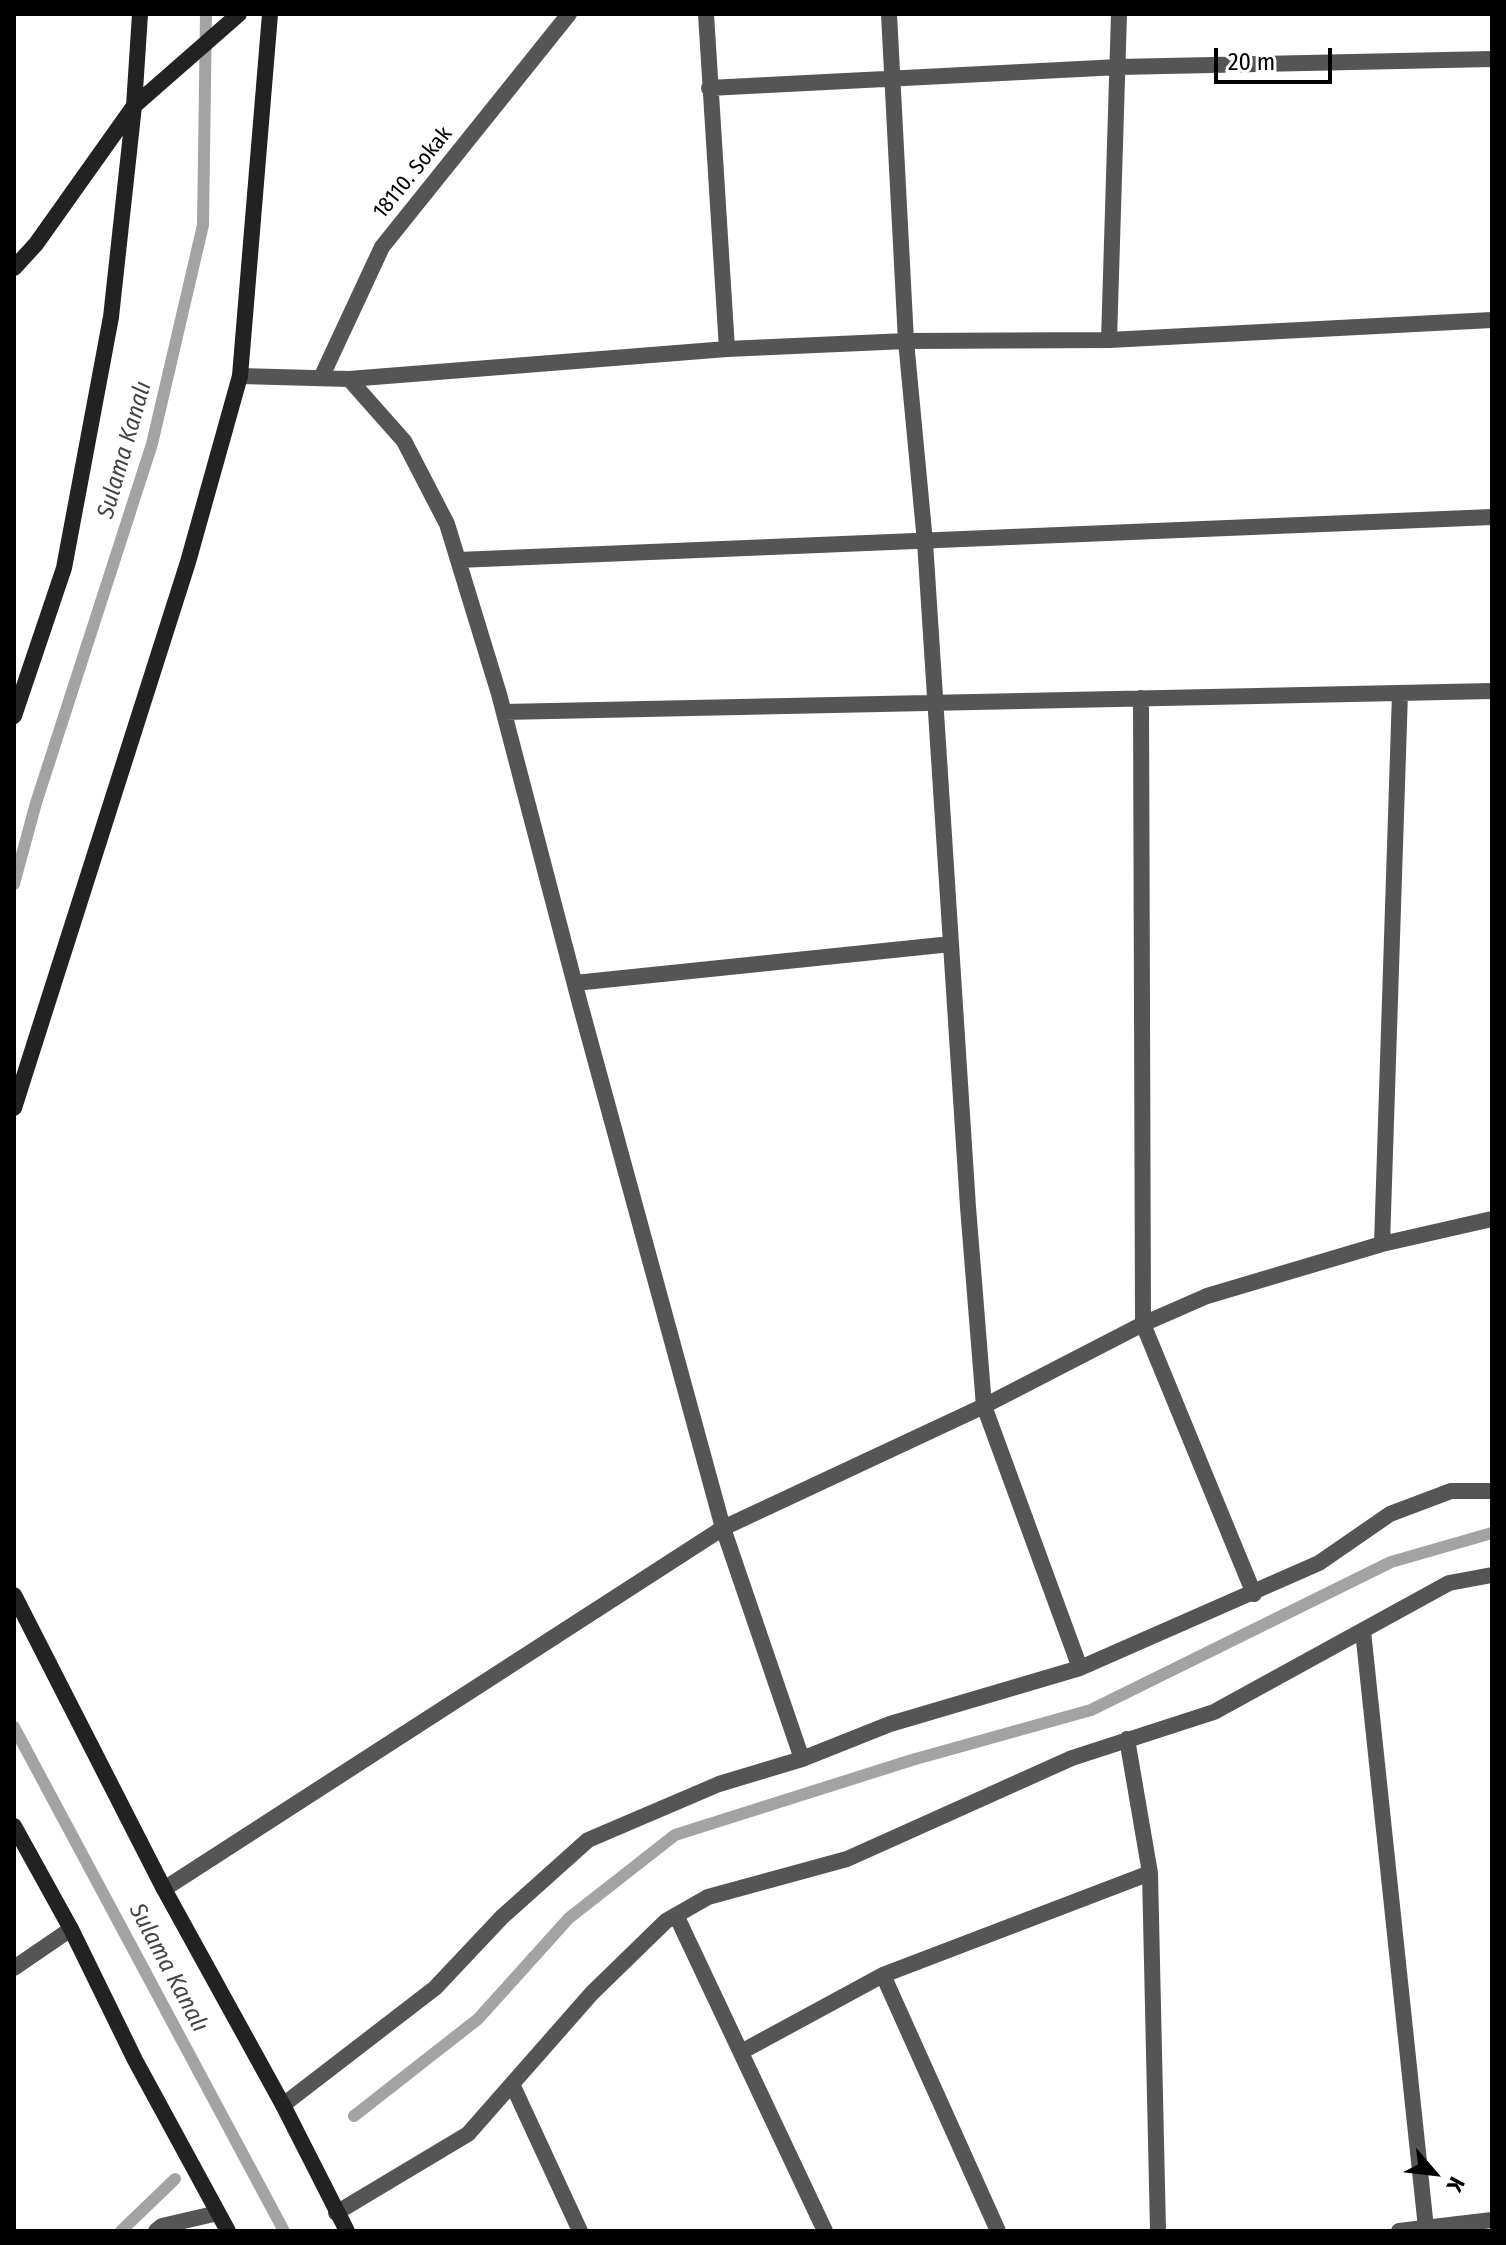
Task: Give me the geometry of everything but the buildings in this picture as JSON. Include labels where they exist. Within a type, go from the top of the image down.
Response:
[{"type":"street","points":[[14,716],[64,568],[111,317],[134,106],[140,14]]},
{"type":"street","points":[[14,268],[36,244],[134,106],[239,14]]},
{"type":"street","points":[[14,1108],[188,562],[240,376],[270,14]]},
{"type":"street","name":"18110. Sokak","points":[[321,378],[382,247],[569,14]]},
{"type":"street","points":[[706,14],[727,349]]},
{"type":"street","points":[[889,14],[906,341],[925,542],[984,1406],[1080,1668]]},
{"type":"street","points":[[1109,340],[1119,14]]},
{"type":"street","points":[[709,88],[1119,67],[1492,59]]},
{"type":"street","points":[[240,376],[349,379],[727,349],[906,341],[1109,340],[1492,320]]},
{"type":"street","points":[[349,379],[404,441],[447,524],[504,712],[723,1528],[802,1759]]},
{"type":"street","points":[[458,560],[1492,517]]},
{"type":"street","points":[[504,712],[1492,691]]},
{"type":"street","points":[[1382,1244],[1400,693]]},
{"type":"street","points":[[1141,698],[1143,1324],[1254,1594]]},
{"type":"street","points":[[575,983],[951,944]]},
{"type":"street","points":[[164,1889],[723,1528],[984,1406],[1143,1324],[1207,1296],[1382,1244],[1492,1219]]},
{"type":"street","points":[[283,2105],[435,1988],[502,1917],[588,1840],[719,1784],[802,1759],[890,1724],[1080,1668],[1319,1563],[1390,1514],[1451,1491],[1492,1491]]},
{"type":"street","points":[[336,2213],[468,2134],[592,1993],[666,1921],[708,1897],[847,1859],[1072,1758],[1214,1712],[1449,1583],[1492,1575]]},
{"type":"street","points":[[14,1595],[164,1889],[283,2105],[347,2231]]},
{"type":"street","points":[[1363,1631],[1426,2228]]},
{"type":"street","points":[[1127,1739],[1150,1873],[1158,2231]]},
{"type":"street","points":[[14,1826],[228,2231]]},
{"type":"street","points":[[741,2052],[883,1975],[1150,1873]]},
{"type":"street","points":[[676,1915],[825,2231]]},
{"type":"street","points":[[14,1968],[71,1929]]},
{"type":"street","points":[[883,1975],[998,2231]]},
{"type":"street","points":[[512,2084],[580,2231]]},
{"type":"street","points":[[156,2231],[162,2226],[218,2213]]},
{"type":"street","points":[[1399,2231],[1492,2220]]},
{"type":"waterway","name":"Sulama Kanalı","points":[[14,884],[36,803],[152,444],[203,225],[206,14]]},
{"type":"waterway","points":[[354,2116],[478,2019],[569,1918],[675,1835],[912,1760],[1091,1710],[1391,1562],[1492,1533]]},
{"type":"waterway","name":"Sulama Kanalı","points":[[14,1727],[284,2231]]},
{"type":"waterway","points":[[121,2231],[175,2179]]}]
